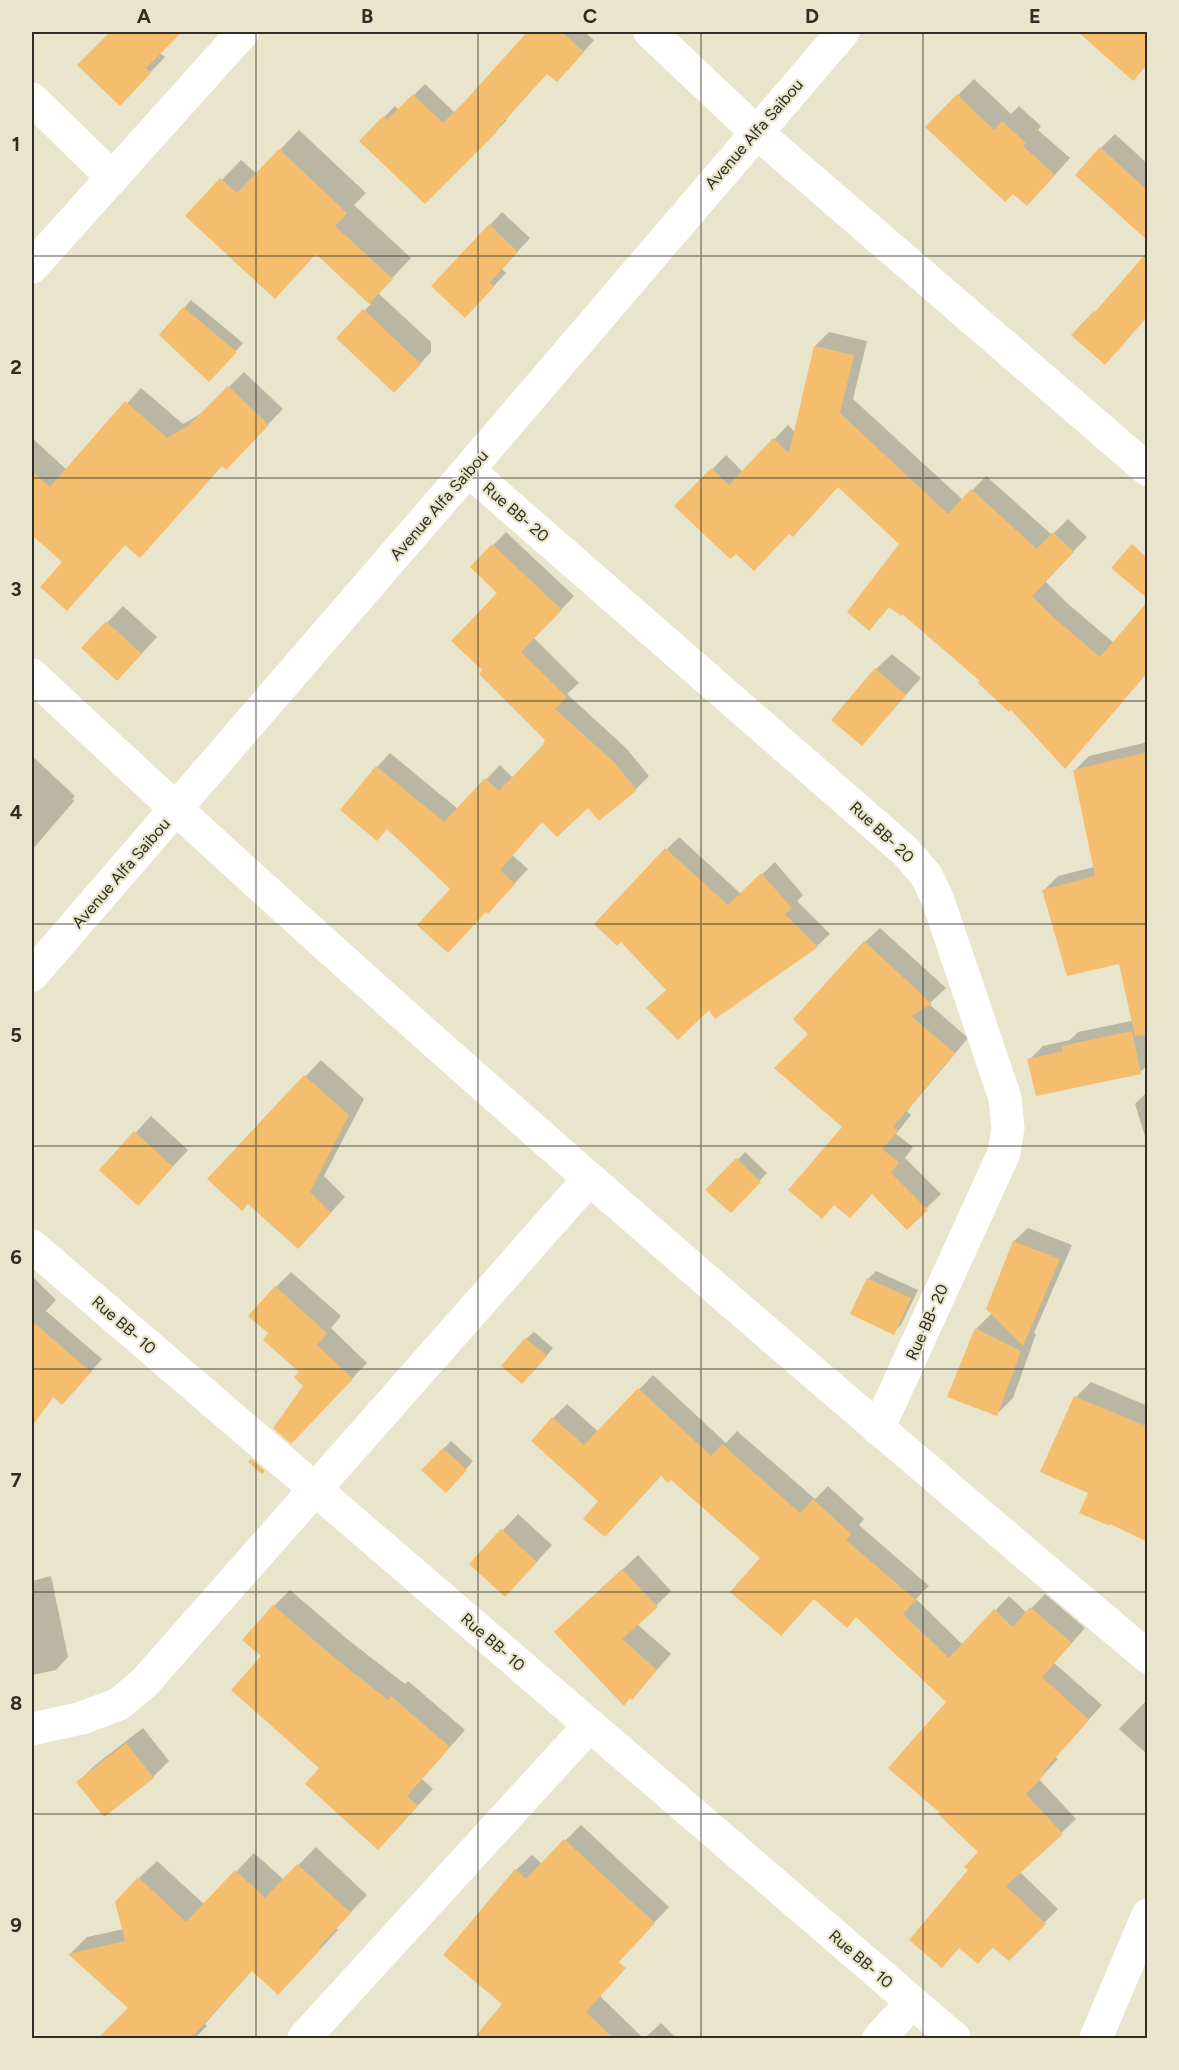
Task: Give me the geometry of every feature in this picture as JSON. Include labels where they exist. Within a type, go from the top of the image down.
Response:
[{"type":"street","points":[[32,267],[243,32]]},
{"type":"street","points":[[650,32],[755,131],[1148,470]]},
{"type":"street","name":"Avenue Alfa Saibou","points":[[32,975],[468,470],[755,131],[843,32]]},
{"type":"street","points":[[32,99],[113,178]]},
{"type":"street","name":"Rue BB- 20","points":[[468,470],[905,851],[926,875],[938,900],[1005,1098],[1008,1128],[1004,1153],[878,1430]]},
{"type":"street","points":[[32,675],[176,810],[589,1179],[878,1430],[1148,1657]]},
{"type":"street","points":[[32,1729],[82,1718],[119,1704],[144,1683],[589,1179]]},
{"type":"street","name":"Rue BB- 10","points":[[32,1245],[954,2038]]},
{"type":"street","points":[[304,2038],[590,1725]]},
{"type":"street","points":[[1096,2038],[1148,1915]]},
{"type":"street","points":[[879,2038],[912,2003]]},
{"type":"building","points":[[110,32],[182,32],[146,68],[151,73],[120,106],[77,65]]},
{"type":"building","points":[[527,32],[562,32],[584,52],[557,82],[547,74],[496,130],[497,132],[425,204],[359,141],[383,116],[387,120],[413,94],[443,123]]},
{"type":"building","points":[[1078,32],[1148,32],[1148,64],[1133,81]]},
{"type":"building","points":[[957,94],[994,130],[1002,121],[1026,143],[1023,146],[1055,175],[1027,206],[1013,194],[1005,202],[925,127]]},
{"type":"building","points":[[1100,147],[1148,191],[1148,241],[1075,175]]},
{"type":"building","points":[[279,149],[347,213],[335,226],[393,279],[369,304],[316,254],[275,299],[185,216],[220,178],[237,193]]},
{"type":"building","points":[[489,224],[518,252],[490,282],[494,287],[465,318],[431,286]]},
{"type":"building","points":[[1148,251],[1148,316],[1105,365],[1071,335],[1095,312]]},
{"type":"building","points":[[183,307],[237,352],[209,382],[159,335]]},
{"type":"building","points":[[363,309],[421,364],[394,393],[336,338]]},
{"type":"building","points":[[814,346],[854,355],[840,413],[948,514],[971,489],[1037,549],[1053,532],[1074,552],[1032,596],[1100,657],[1148,601],[1148,672],[1065,769],[1011,710],[1009,712],[978,683],[980,681],[902,614],[901,616],[889,607],[869,631],[847,612],[899,544],[838,487],[793,537],[789,534],[754,571],[736,554],[730,559],[674,506],[711,468],[729,485],[773,438],[789,453]]},
{"type":"building","points":[[228,386],[269,425],[226,470],[222,466],[140,558],[125,545],[67,611],[40,587],[62,562],[32,535],[32,471],[50,487],[125,401],[167,438],[188,426]]},
{"type":"building","points":[[492,544],[562,610],[521,652],[567,697],[555,709],[614,762],[637,790],[599,821],[588,808],[557,837],[542,822],[500,870],[515,884],[448,953],[417,925],[450,889],[387,829],[377,841],[340,810],[376,766],[444,822],[485,778],[499,791],[544,744],[545,740],[479,674],[482,670],[451,641],[497,593],[470,567]]},
{"type":"building","points":[[1132,544],[1148,562],[1148,599],[1111,568]]},
{"type":"building","points":[[106,621],[142,654],[117,681],[81,648]]},
{"type":"building","points":[[875,668],[906,695],[862,746],[831,720]]},
{"type":"building","points":[[1148,752],[1148,1035],[1135,1036],[1119,964],[1067,976],[1042,890],[1095,876],[1073,770]]},
{"type":"building","points":[[665,848],[728,905],[761,873],[792,908],[785,914],[818,947],[715,1019],[709,1010],[678,1040],[646,1008],[666,990],[621,942],[617,946],[594,924]]},
{"type":"building","points":[[864,941],[932,1004],[911,1016],[955,1053],[893,1127],[898,1131],[882,1149],[899,1162],[891,1173],[928,1210],[907,1230],[872,1194],[850,1218],[834,1205],[822,1219],[788,1190],[842,1127],[774,1068],[808,1034],[793,1019]]},
{"type":"building","points":[[1132,1031],[1141,1074],[1036,1096],[1027,1059],[1063,1051],[1062,1046]]},
{"type":"building","points":[[304,1075],[349,1115],[310,1192],[331,1213],[298,1249],[248,1204],[242,1211],[207,1179]]},
{"type":"building","points":[[134,1131],[173,1167],[138,1206],[99,1170]]},
{"type":"building","points":[[736,1158],[761,1182],[731,1213],[705,1190]]},
{"type":"building","points":[[1013,1241],[1060,1259],[1023,1346],[986,1309]]},
{"type":"building","points":[[867,1278],[911,1298],[894,1335],[850,1314]]},
{"type":"building","points":[[275,1286],[327,1333],[317,1345],[353,1379],[291,1444],[273,1428],[303,1386],[294,1377],[299,1372],[263,1340],[268,1333],[248,1316]]},
{"type":"building","points":[[32,1321],[91,1372],[62,1405],[53,1397],[32,1426]]},
{"type":"building","points":[[975,1328],[1021,1351],[997,1416],[947,1397]]},
{"type":"building","points":[[525,1338],[547,1356],[522,1384],[501,1366]]},
{"type":"building","points":[[638,1388],[711,1456],[722,1444],[800,1513],[813,1499],[851,1534],[846,1540],[916,1600],[903,1614],[949,1658],[994,1609],[1013,1627],[1030,1607],[1072,1643],[1042,1677],[1089,1720],[1026,1794],[1063,1834],[1006,1886],[1046,1924],[1009,1961],[992,1947],[978,1964],[959,1948],[942,1968],[909,1940],[968,1870],[964,1867],[978,1852],[938,1814],[939,1812],[888,1768],[946,1702],[856,1617],[847,1628],[814,1599],[781,1636],[730,1592],[760,1558],[671,1480],[668,1483],[661,1476],[605,1537],[583,1519],[598,1501],[531,1441],[552,1417],[584,1445]]},
{"type":"building","points":[[1074,1396],[1148,1427],[1148,1542],[1110,1524],[1110,1526],[1079,1513],[1088,1493],[1040,1472]]},
{"type":"building","points":[[443,1448],[467,1470],[446,1493],[421,1470]]},
{"type":"building","points":[[251,1459],[265,1471],[262,1474],[248,1462]]},
{"type":"building","points":[[501,1529],[537,1562],[505,1597],[469,1564]]},
{"type":"building","points":[[622,1569],[658,1607],[622,1639],[657,1670],[632,1700],[630,1698],[624,1706],[554,1632]]},
{"type":"building","points":[[273,1605],[388,1700],[391,1696],[450,1747],[407,1796],[418,1806],[378,1850],[305,1784],[319,1768],[231,1690],[261,1656],[242,1640]]},
{"type":"building","points":[[126,1743],[154,1778],[104,1817],[76,1782]]},
{"type":"building","points":[[564,1839],[655,1923],[619,1962],[626,1968],[586,2012],[613,2038],[474,2038],[502,2004],[443,1955],[515,1869],[526,1879]]},
{"type":"building","points":[[297,1864],[351,1913],[278,1995],[252,1971],[191,2038],[98,2038],[128,2008],[68,1954],[125,1941],[115,1902],[138,1877],[186,1922],[235,1870],[265,1898]]}]
